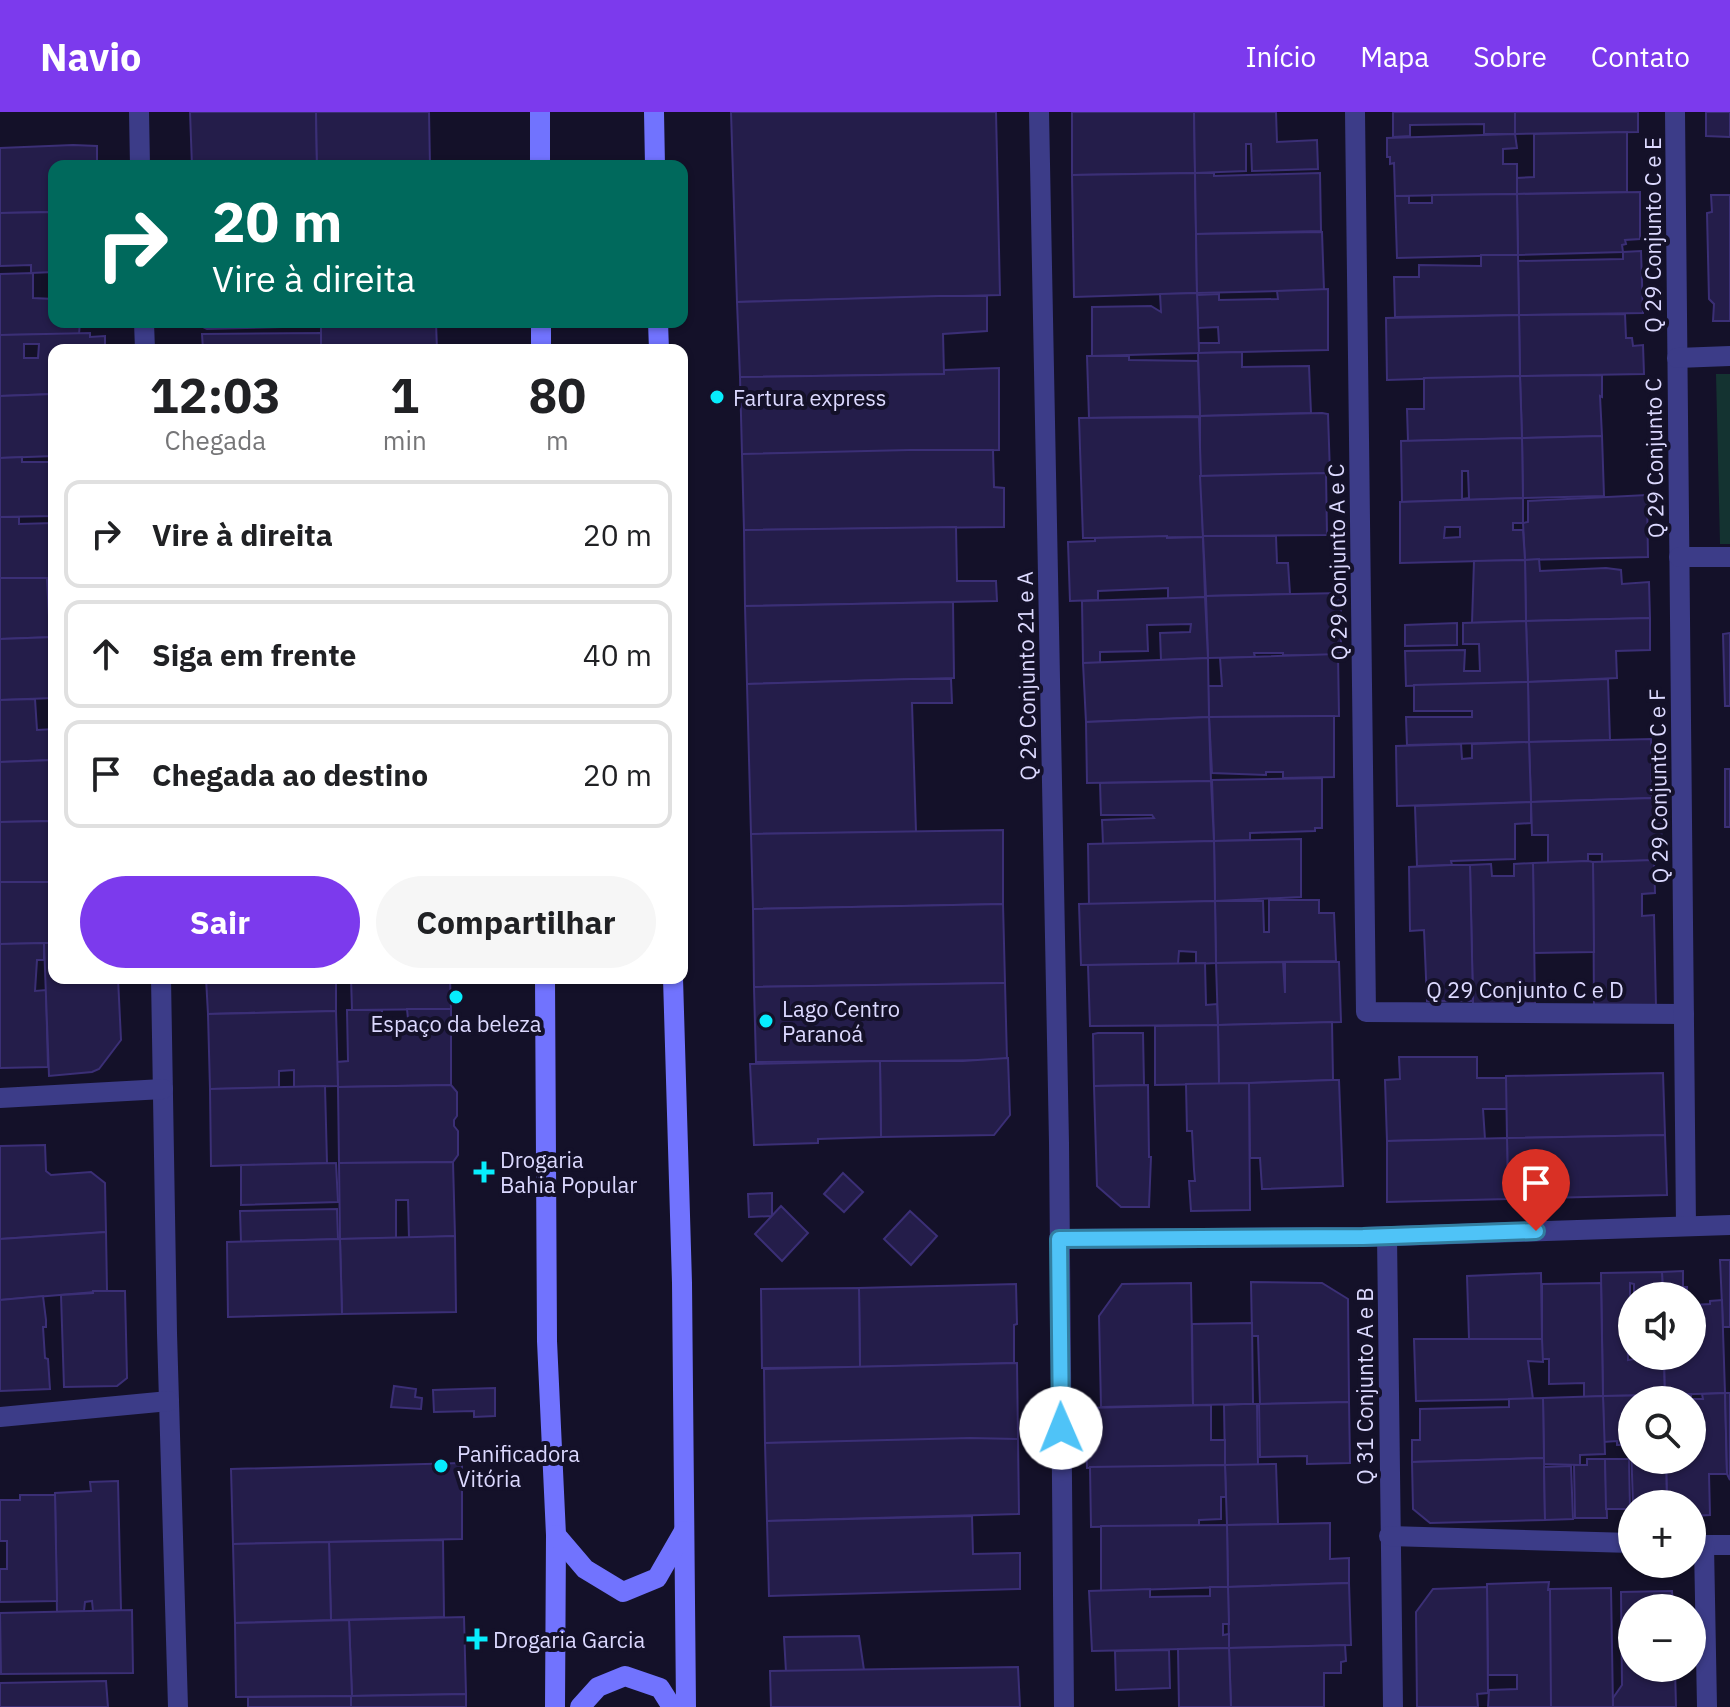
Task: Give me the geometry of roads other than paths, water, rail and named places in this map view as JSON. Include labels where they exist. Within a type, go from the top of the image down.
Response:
[{"type":"street","points":[[139,112],[140,160]]},
{"type":"street","points":[[540,112],[540,160]]},
{"type":"street","points":[[654,112],[655,160]]},
{"type":"street","name":"Q 29 Conjunto 21 e A","points":[[1039,112],[1064,1707]]},
{"type":"street","name":"Q 29 Conjunto A e C","points":[[1355,112],[1366,1012]]},
{"type":"street","name":"Q 29 Conjunto C e E","points":[[1675,112],[1677,358]]},
{"type":"street","points":[[1677,358],[1730,356]]},
{"type":"street","name":"Q 29 Conjunto C","points":[[1677,358],[1679,557]]},
{"type":"street","points":[[1679,557],[1730,557]]},
{"type":"street","name":"Q 29 Conjunto C e F","points":[[1679,557],[1686,1226]]},
{"type":"street","points":[[161,984],[178,1707]]},
{"type":"street","points":[[545,984],[549,1409],[556,1535],[555,1707]]},
{"type":"street","points":[[673,984],[686,1529],[686,1707]]},
{"type":"street","name":"Q 29 Conjunto C e D","points":[[1366,1012],[1684,1014]]},
{"type":"street","points":[[0,1098],[163,1089]]},
{"type":"street","points":[[1059,1239],[1387,1236],[1730,1225]]},
{"type":"street","name":"Q 31 Conjunto A e B","points":[[1387,1236],[1393,1707]]},
{"type":"street","points":[[0,1417],[169,1401]]},
{"type":"street","points":[[556,1535],[585,1569],[623,1592],[657,1578],[686,1529]]},
{"type":"street","points":[[1389,1536],[1618,1543]]},
{"type":"street","points":[[1706,1545],[1730,1545]]},
{"type":"street","points":[[1700,1578],[1707,1707]]},
{"type":"street","points":[[580,1707],[598,1687],[625,1676],[660,1688],[672,1707]]},
{"type":"place","name":"Fartura express","points":[[717,397]]},
{"type":"place","name":"Espaço da beleza","points":[[456,997]]},
{"type":"place","name":"Lago Centro Paranoá","points":[[766,1021]]},
{"type":"place","name":"Drogaria Bahia Popular","points":[[484,1172]]},
{"type":"place","name":"Panificadora Vitória","points":[[441,1466]]},
{"type":"place","name":"Drogaria Garcia","points":[[477,1639]]}]
